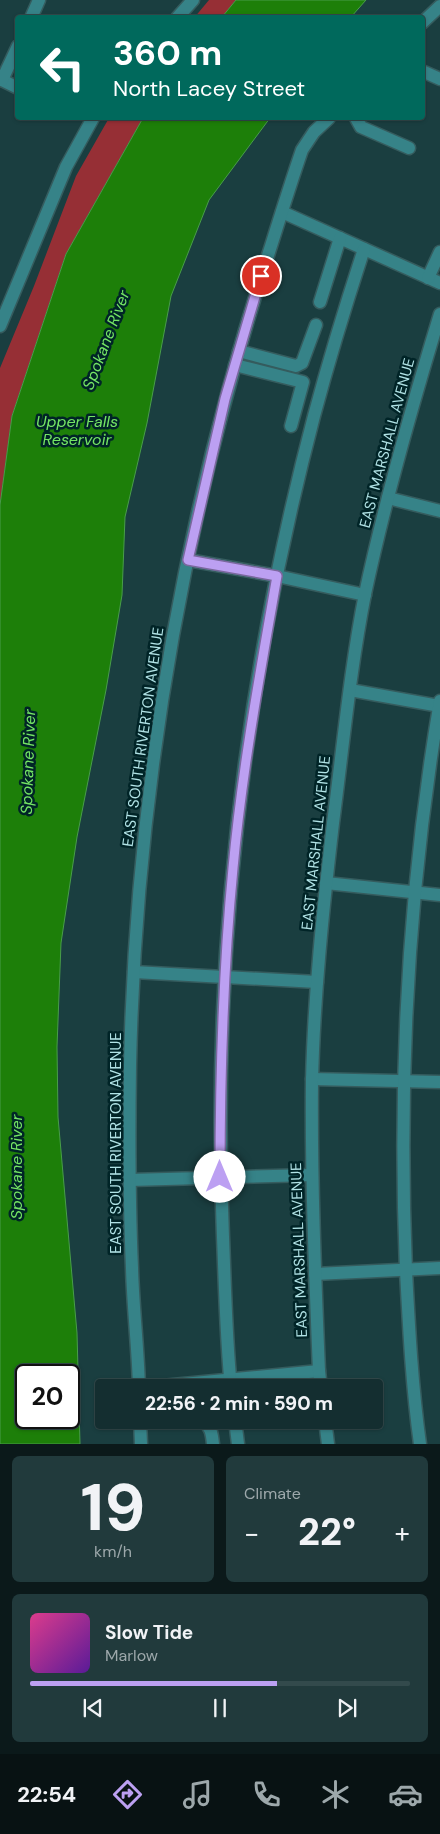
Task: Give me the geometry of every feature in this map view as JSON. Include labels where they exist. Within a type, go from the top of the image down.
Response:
[{"type":"street","points":[[32,15],[39,0]]},
{"type":"street","points":[[180,15],[193,0]]},
{"type":"street","points":[[425,21],[440,6]]},
{"type":"street","points":[[15,52],[1,80],[15,87]]},
{"type":"street","points":[[425,72],[440,79]]},
{"type":"street","points":[[0,326],[87,120]]},
{"type":"street","name":"EAST SOUTH RIVERTON AVENUE","points":[[139,1379],[132,1269],[130,1064],[134,972],[143,856],[154,759],[169,659],[188,560],[207,471],[235,365],[305,144],[327,120]]},
{"type":"street","points":[[357,120],[361,127],[409,148]]},
{"type":"street","points":[[282,212],[434,281],[440,252]]},
{"type":"street","points":[[320,302],[340,238]]},
{"type":"street","points":[[231,1379],[220,1177],[220,1121],[225,977],[233,866],[253,707],[277,576],[314,414],[364,249]]},
{"type":"street","name":"EAST MARSHALL AVENUE","points":[[320,1379],[312,1175],[312,1079],[326,883],[350,690],[365,595],[388,498],[418,386],[440,314]]},
{"type":"street","points":[[239,351],[296,366],[302,363],[316,325]]},
{"type":"street","points":[[235,365],[303,382],[291,426]]},
{"type":"street","points":[[388,498],[440,512]]},
{"type":"street","points":[[188,560],[277,576],[365,595]]},
{"type":"street","points":[[350,690],[440,704],[426,800],[416,892],[407,991],[404,1081],[403,1192],[406,1270],[420,1444]]},
{"type":"street","points":[[326,883],[440,895]]},
{"type":"street","points":[[134,972],[318,982]]},
{"type":"street","points":[[312,1079],[440,1082]]},
{"type":"street","points":[[130,1180],[312,1175]]},
{"type":"street","points":[[316,1274],[440,1268]]},
{"type":"street","points":[[260,1379],[319,1371]]},
{"type":"street","points":[[141,1429],[142,1444]]},
{"type":"street","points":[[211,1429],[213,1444]]},
{"type":"street","points":[[236,1429],[238,1444]]},
{"type":"street","points":[[326,1429],[328,1444]]},
{"type":"shaded area","points":[[209,0],[236,0],[224,15],[196,15]]},
{"type":"shaded area","points":[[108,120],[142,120],[66,254],[12,416],[0,505],[0,368],[76,176]]},
{"type":"water","points":[[236,0],[366,0],[353,15],[224,15]]},
{"type":"water","name":"Upper Falls Reservoir","points":[[142,120],[269,120],[209,200],[171,296],[147,423],[125,517],[122,595],[106,690],[77,837],[61,943],[57,1047],[58,1117],[77,1333],[78,1364],[15,1364],[15,1429],[80,1429],[80,1444],[0,1444],[0,505],[12,416],[66,254]]},
{"type":"route","points":[[220,1177],[223,1005],[233,866],[253,707],[277,576],[188,560],[225,399],[261,276]]},
{"type":"water label","name":"Spokane River","points":[[106,340]]},
{"type":"water label","name":"Spokane River","points":[[28,762]]},
{"type":"water label","name":"Spokane River","points":[[16,1167]]}]
